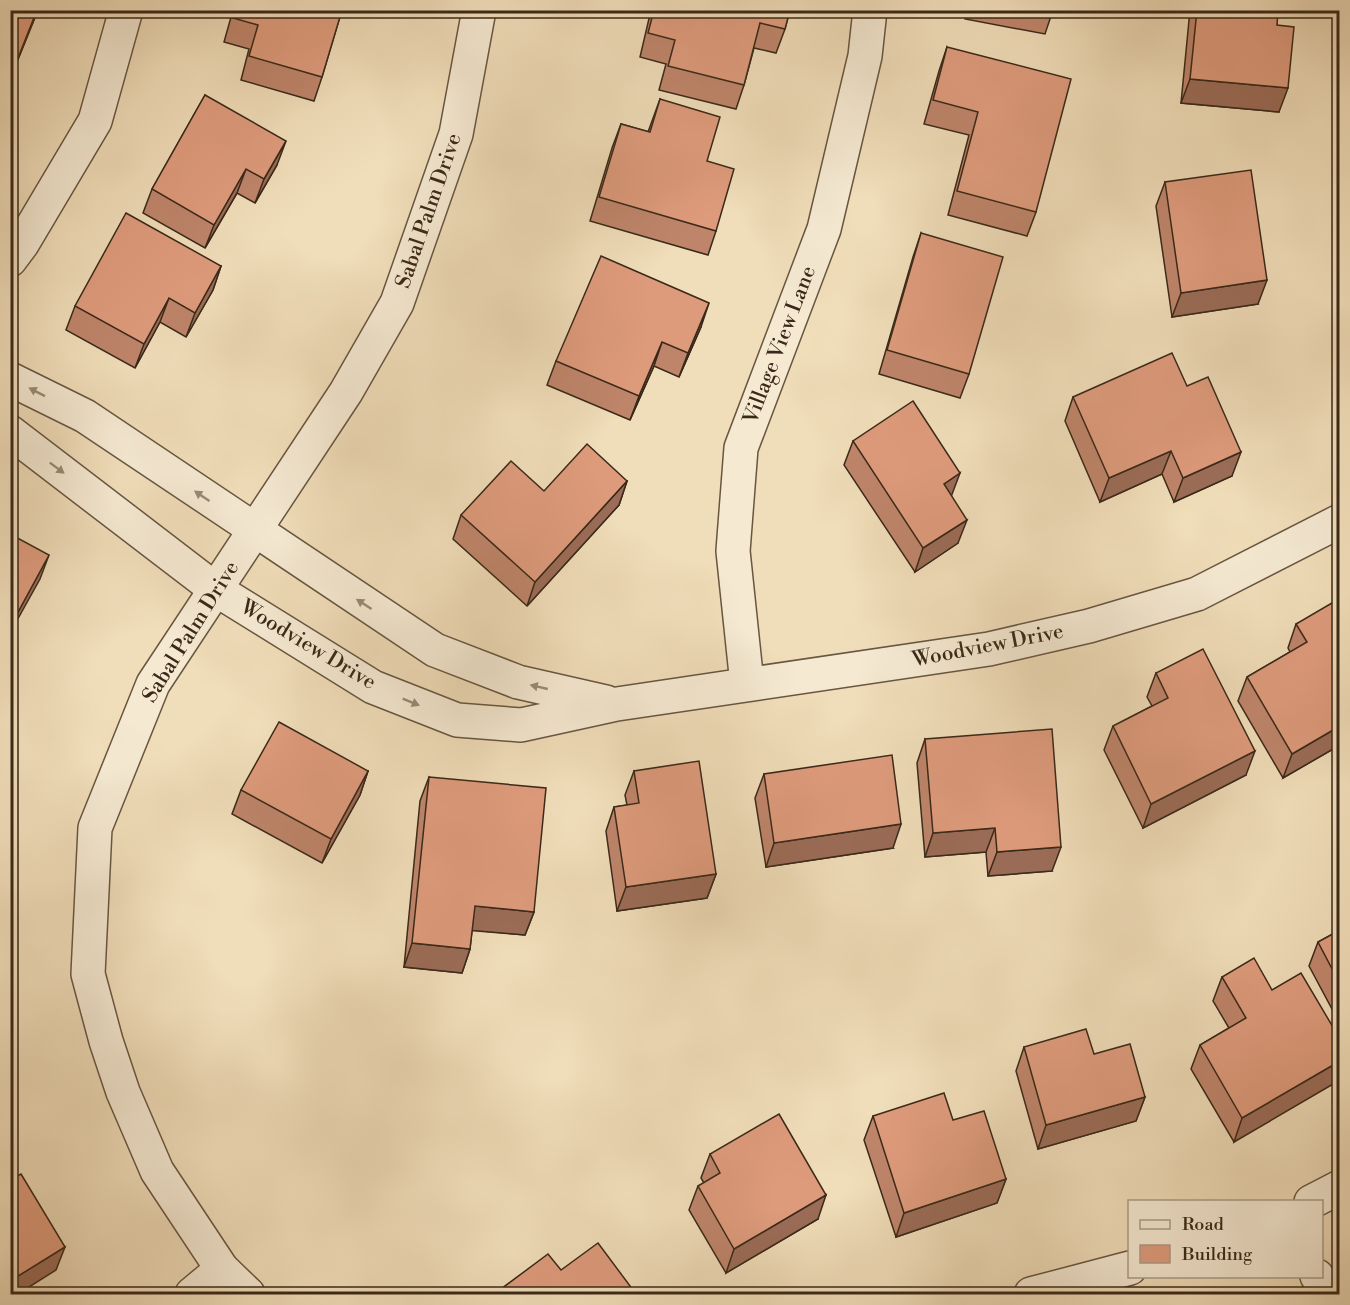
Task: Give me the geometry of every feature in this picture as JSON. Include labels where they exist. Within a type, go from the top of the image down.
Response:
[{"type":"street","points":[[10,260],[22,244],[95,121],[126,10]]},
{"type":"street","name":"Sabal Palm Drive","points":[[248,1294],[222,1269],[157,1171],[123,1092],[106,1041],[88,974],[95,828],[153,684],[346,392],[397,303],[456,134],[479,10]]},
{"type":"street","name":"Village View Lane","points":[[747,684],[733,551],[741,448],[824,229],[865,56],[870,10]]},
{"type":"street","name":"Woodview Drive","points":[[10,379],[85,416],[435,651],[518,682],[616,704]]},
{"type":"street","name":"Woodview Drive","points":[[10,432],[216,589],[373,687],[457,720],[521,725],[616,704],[989,649],[1089,626],[1197,594],[1340,521]]},
{"type":"street","points":[[1315,1200],[1340,1187]]},
{"type":"street","points":[[192,1294],[222,1269]]},
{"type":"street","points":[[1031,1294],[1128,1269]]},
{"type":"street","points":[[1318,1278],[1328,1294]]},
{"type":"building","points":[[10,10],[37,10],[14,68],[10,66]]},
{"type":"building","points":[[235,10],[342,10],[322,77],[249,56],[258,25],[233,18]]},
{"type":"building","points":[[654,10],[790,10],[785,29],[760,23],[744,85],[668,66],[675,40],[648,33]]},
{"type":"building","points":[[1197,10],[1278,10],[1277,25],[1294,27],[1288,88],[1190,79]]},
{"type":"building","points":[[947,47],[1071,79],[1036,212],[957,191],[978,112],[933,100]]},
{"type":"building","points":[[205,95],[286,141],[264,179],[246,169],[214,225],[152,189]]},
{"type":"building","points":[[660,99],[720,117],[707,161],[734,169],[716,231],[599,197],[621,124],[650,132]]},
{"type":"building","points":[[1251,170],[1267,280],[1181,293],[1165,182]]},
{"type":"building","points":[[126,213],[221,266],[195,313],[169,298],[144,344],[75,306]]},
{"type":"building","points":[[921,233],[1003,257],[969,374],[887,350]]},
{"type":"building","points":[[601,256],[709,303],[688,353],[662,342],[639,396],[556,361]]},
{"type":"building","points":[[1172,353],[1187,386],[1208,377],[1241,452],[1183,478],[1171,451],[1109,478],[1073,397]]},
{"type":"building","points":[[913,401],[960,473],[944,484],[967,520],[923,548],[853,441]]},
{"type":"building","points":[[587,444],[627,481],[535,582],[461,515],[511,461],[544,491]]},
{"type":"building","points":[[10,534],[49,555],[11,625],[10,625]]},
{"type":"building","points":[[1337,600],[1340,604],[1340,726],[1292,754],[1247,677],[1307,642],[1296,624]]},
{"type":"building","points":[[1203,649],[1255,751],[1151,804],[1113,726],[1168,698],[1156,673]]},
{"type":"building","points":[[279,722],[368,771],[331,839],[241,790]]},
{"type":"building","points":[[1052,729],[1061,847],[997,852],[995,828],[933,833],[925,739]]},
{"type":"building","points":[[892,755],[901,824],[774,843],[764,774]]},
{"type":"building","points":[[699,761],[716,874],[626,887],[614,807],[639,803],[634,771]]},
{"type":"building","points":[[429,777],[546,788],[534,912],[475,906],[470,949],[412,943]]},
{"type":"building","points":[[1340,930],[1340,984],[1318,942]]},
{"type":"building","points":[[1254,958],[1272,990],[1301,973],[1340,1039],[1340,1061],[1242,1118],[1200,1045],[1246,1018],[1222,977]]},
{"type":"building","points":[[1086,1029],[1094,1054],[1130,1044],[1145,1097],[1046,1125],[1024,1047]]},
{"type":"building","points":[[944,1093],[953,1120],[984,1111],[1006,1179],[904,1213],[873,1116]]},
{"type":"building","points":[[779,1114],[826,1195],[734,1249],[698,1186],[720,1173],[710,1154]]},
{"type":"building","points":[[21,1174],[65,1247],[10,1281],[10,1180]]},
{"type":"building","points":[[598,1243],[636,1294],[505,1294],[501,1289],[548,1254],[561,1270]]}]
